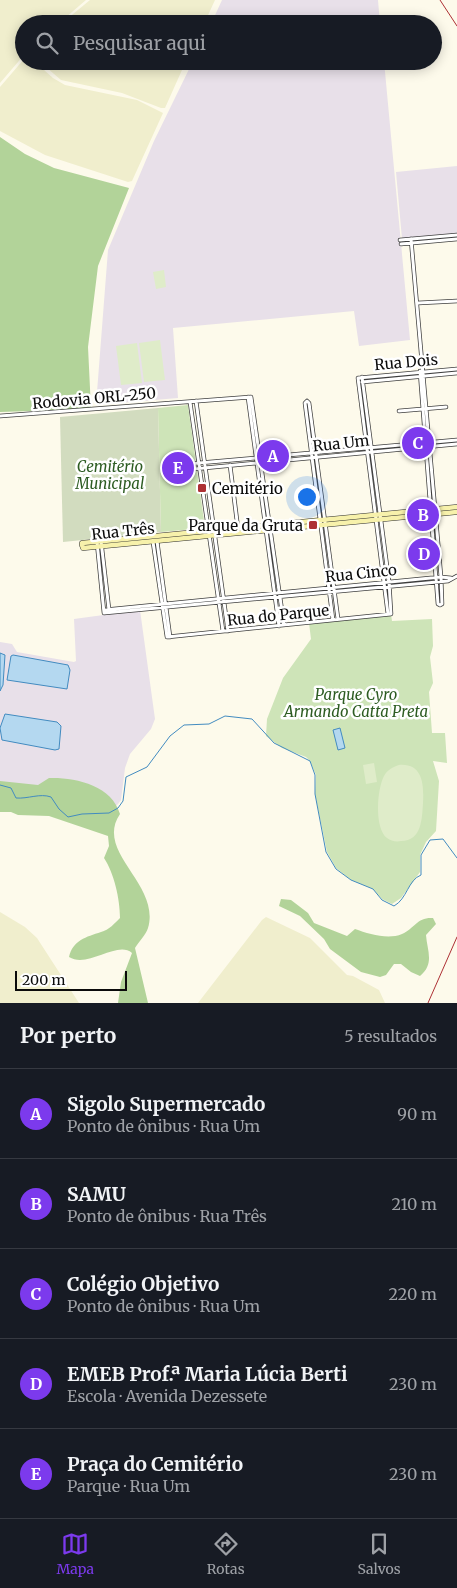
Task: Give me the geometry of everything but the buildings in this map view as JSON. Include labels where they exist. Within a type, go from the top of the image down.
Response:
[{"type":"street","points":[[413,241],[457,235]]},
{"type":"street","points":[[400,242],[457,239]]},
{"type":"street","points":[[413,241],[424,409],[424,445],[433,512]]},
{"type":"street","points":[[418,303],[457,300]]},
{"type":"street","name":"Rua Dois","points":[[360,381],[457,369]]},
{"type":"street","name":"Rua Dois","points":[[360,381],[362,377],[457,373]]},
{"type":"street","points":[[360,381],[388,584]]},
{"type":"street","points":[[222,601],[209,533],[190,402],[249,397],[279,626]]},
{"type":"street","points":[[196,401],[215,532],[226,631]]},
{"type":"street","points":[[314,455],[309,403],[307,401],[305,403],[338,620]]},
{"type":"street","name":"Rodovia ORL-250","points":[[0,416],[190,402]]},
{"type":"street","points":[[398,411],[446,407]]},
{"type":"street","points":[[424,409],[429,444],[439,605],[442,604],[438,579]]},
{"type":"street","name":"Rua Um","points":[[314,455],[204,463],[172,462],[167,468],[173,474],[183,470],[199,468],[457,440]]},
{"type":"street","name":"Rua Um","points":[[429,444],[457,444]]},
{"type":"street","points":[[230,465],[238,530]]},
{"type":"street","name":"Rua Três","points":[[433,512],[457,507]]},
{"type":"street","name":"Rua Três","points":[[99,544],[433,512],[457,512]]},
{"type":"street","points":[[267,527],[284,625]]},
{"type":"street","points":[[155,538],[163,606]]},
{"type":"street","points":[[99,544],[109,611]]},
{"type":"street","name":"Rua Cinco","points":[[99,544],[104,612],[222,601],[274,595],[279,592],[333,590]]},
{"type":"street","name":"Rua Cinco","points":[[274,595],[280,597],[457,576]]},
{"type":"street","name":"Rua do Parque","points":[[163,606],[168,637],[390,614],[388,584]]},
{"type":"street","points":[[333,590],[333,620]]},
{"type":"shaded area","points":[[0,0],[86,0],[68,15],[15,15],[15,66],[0,83]]},
{"type":"shaded area","points":[[90,0],[215,0],[208,15],[72,15]]},
{"type":"shaded area","points":[[222,0],[378,0],[379,15],[215,15]]},
{"type":"shaded area","points":[[15,70],[44,70],[65,85],[137,100],[163,113],[132,181],[128,182],[45,155],[0,131],[0,87]]},
{"type":"shaded area","points":[[49,70],[182,70],[165,108],[122,93],[61,80]]},
{"type":"shaded area","points":[[189,70],[385,70],[410,340],[359,346],[354,311],[173,328],[178,398],[96,405],[108,250],[154,141]]},
{"type":"shaded area","points":[[457,166],[457,235],[402,239],[396,172]]},
{"type":"shaded area","points":[[140,610],[155,719],[151,729],[130,754],[125,768],[121,800],[118,804],[109,812],[0,784],[0,642],[12,644],[17,652],[74,662],[76,661],[74,619]]},
{"type":"shaded area","points":[[0,912],[25,927],[37,938],[79,1003],[0,1003]]},
{"type":"shaded area","points":[[266,917],[310,938],[347,975],[353,976],[379,990],[385,1003],[198,1003]]},
{"type":"green space","points":[[0,137],[25,154],[54,168],[129,188],[98,266],[88,347],[91,409],[0,412]]},
{"type":"green space","points":[[164,270],[166,287],[156,289],[153,272]]},
{"type":"green space","points":[[160,340],[165,380],[144,382],[139,343]]},
{"type":"green space","points":[[137,343],[142,383],[121,385],[116,346]]},
{"type":"green space","points":[[188,405],[205,528],[161,532],[158,408]]},
{"type":"green space","name":"Cemitério Municipal","points":[[158,408],[161,532],[63,542],[60,417]]},
{"type":"green space","name":"Parque Cyro Armando Catta Preta","points":[[391,614],[392,621],[432,619],[433,646],[430,657],[433,683],[429,692],[432,733],[445,733],[447,763],[433,761],[439,781],[436,831],[426,842],[420,855],[420,872],[401,898],[392,904],[382,899],[373,889],[351,880],[336,868],[327,852],[315,794],[316,775],[310,761],[306,757],[282,748],[266,736],[267,719],[283,678],[311,639],[309,623]]},
{"type":"green space","points":[[374,763],[377,782],[366,784],[363,765]]},
{"type":"green space","points":[[399,765],[407,765],[413,768],[420,776],[423,809],[420,828],[417,833],[408,840],[392,841],[383,833],[380,826],[378,799],[384,776],[390,769]]},
{"type":"green space","points":[[49,778],[70,779],[91,785],[109,796],[116,804],[120,814],[114,828],[115,842],[145,897],[149,912],[147,931],[135,948],[148,1003],[118,1003],[121,982],[132,953],[126,950],[118,950],[85,960],[69,957],[77,943],[107,930],[120,918],[116,886],[104,858],[109,846],[108,836],[49,816],[18,815],[11,812],[0,812],[0,781],[38,785]]},
{"type":"green space","points":[[281,899],[291,900],[308,913],[314,923],[347,936],[355,929],[378,936],[397,936],[406,932],[423,919],[433,918],[436,924],[426,935],[429,957],[427,967],[420,976],[401,964],[394,964],[386,975],[380,977],[361,972],[330,949],[324,939],[300,916],[279,906]]},
{"type":"water","points":[[0,653],[5,655],[3,685],[0,691]]},
{"type":"water","points":[[11,656],[68,665],[70,670],[67,689],[7,680]]},
{"type":"water","points":[[5,714],[57,722],[61,726],[59,749],[55,750],[2,740],[0,728]]},
{"type":"water","points":[[340,728],[345,748],[338,750],[333,730]]},
{"type":"waterway","points":[[0,785],[11,788],[16,798],[51,797],[59,809],[68,817],[82,814],[109,813],[118,808],[123,801],[126,777],[147,767],[170,736],[184,725],[209,724],[225,716],[252,719],[274,743],[310,761],[315,775],[315,794],[326,852],[336,869],[351,880],[373,889],[382,900],[394,906],[402,899],[413,881],[421,875],[421,855],[430,840],[443,839],[457,858]]},
{"type":"railway","points":[[440,0],[457,26]]},
{"type":"railway","points":[[428,1003],[457,937]]},
{"type":"place","name":"Colégio Objetivo","points":[[418,443]]},
{"type":"place","name":"Sigolo Supermercado","points":[[273,456]]},
{"type":"place","name":"Praça do Cemitério","points":[[178,468]]},
{"type":"place","name":"Cemitério","points":[[202,488]]},
{"type":"place","name":"SAMU","points":[[423,515]]},
{"type":"place","name":"Parque da Gruta","points":[[313,525]]},
{"type":"place","name":"EMEB Prof.ª Maria Lúcia Berti","points":[[424,554]]}]
